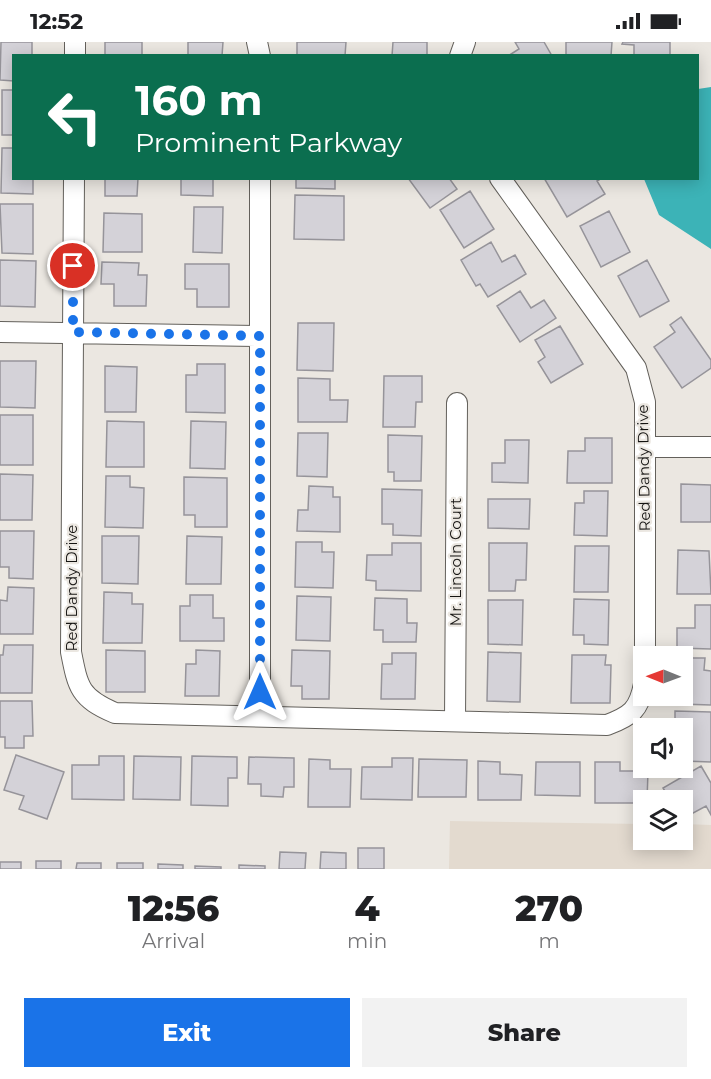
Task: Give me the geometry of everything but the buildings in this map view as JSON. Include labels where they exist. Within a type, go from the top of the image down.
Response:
[{"type":"street","name":"Red Dandy Drive","points":[[74,180],[71,652],[76,680],[91,703],[115,713],[607,725],[630,716],[636,706]]},
{"type":"street","points":[[260,180],[260,715]]},
{"type":"street","name":"Red Dandy Drive","points":[[502,180],[636,368],[645,402],[645,646]]},
{"type":"street","points":[[0,332],[260,336]]},
{"type":"street","name":"Mr. Lincoln Court","points":[[455,721],[457,403]]},
{"type":"street","points":[[646,447],[711,447]]},
{"type":"shaded area","points":[[450,821],[633,824],[633,850],[693,850],[693,824],[711,825],[711,869],[449,869]]},
{"type":"water","points":[[711,87],[711,249],[659,215],[644,180],[699,180],[699,89]]},
{"type":"route","points":[[73,266],[73,332],[260,336],[260,692]]}]
